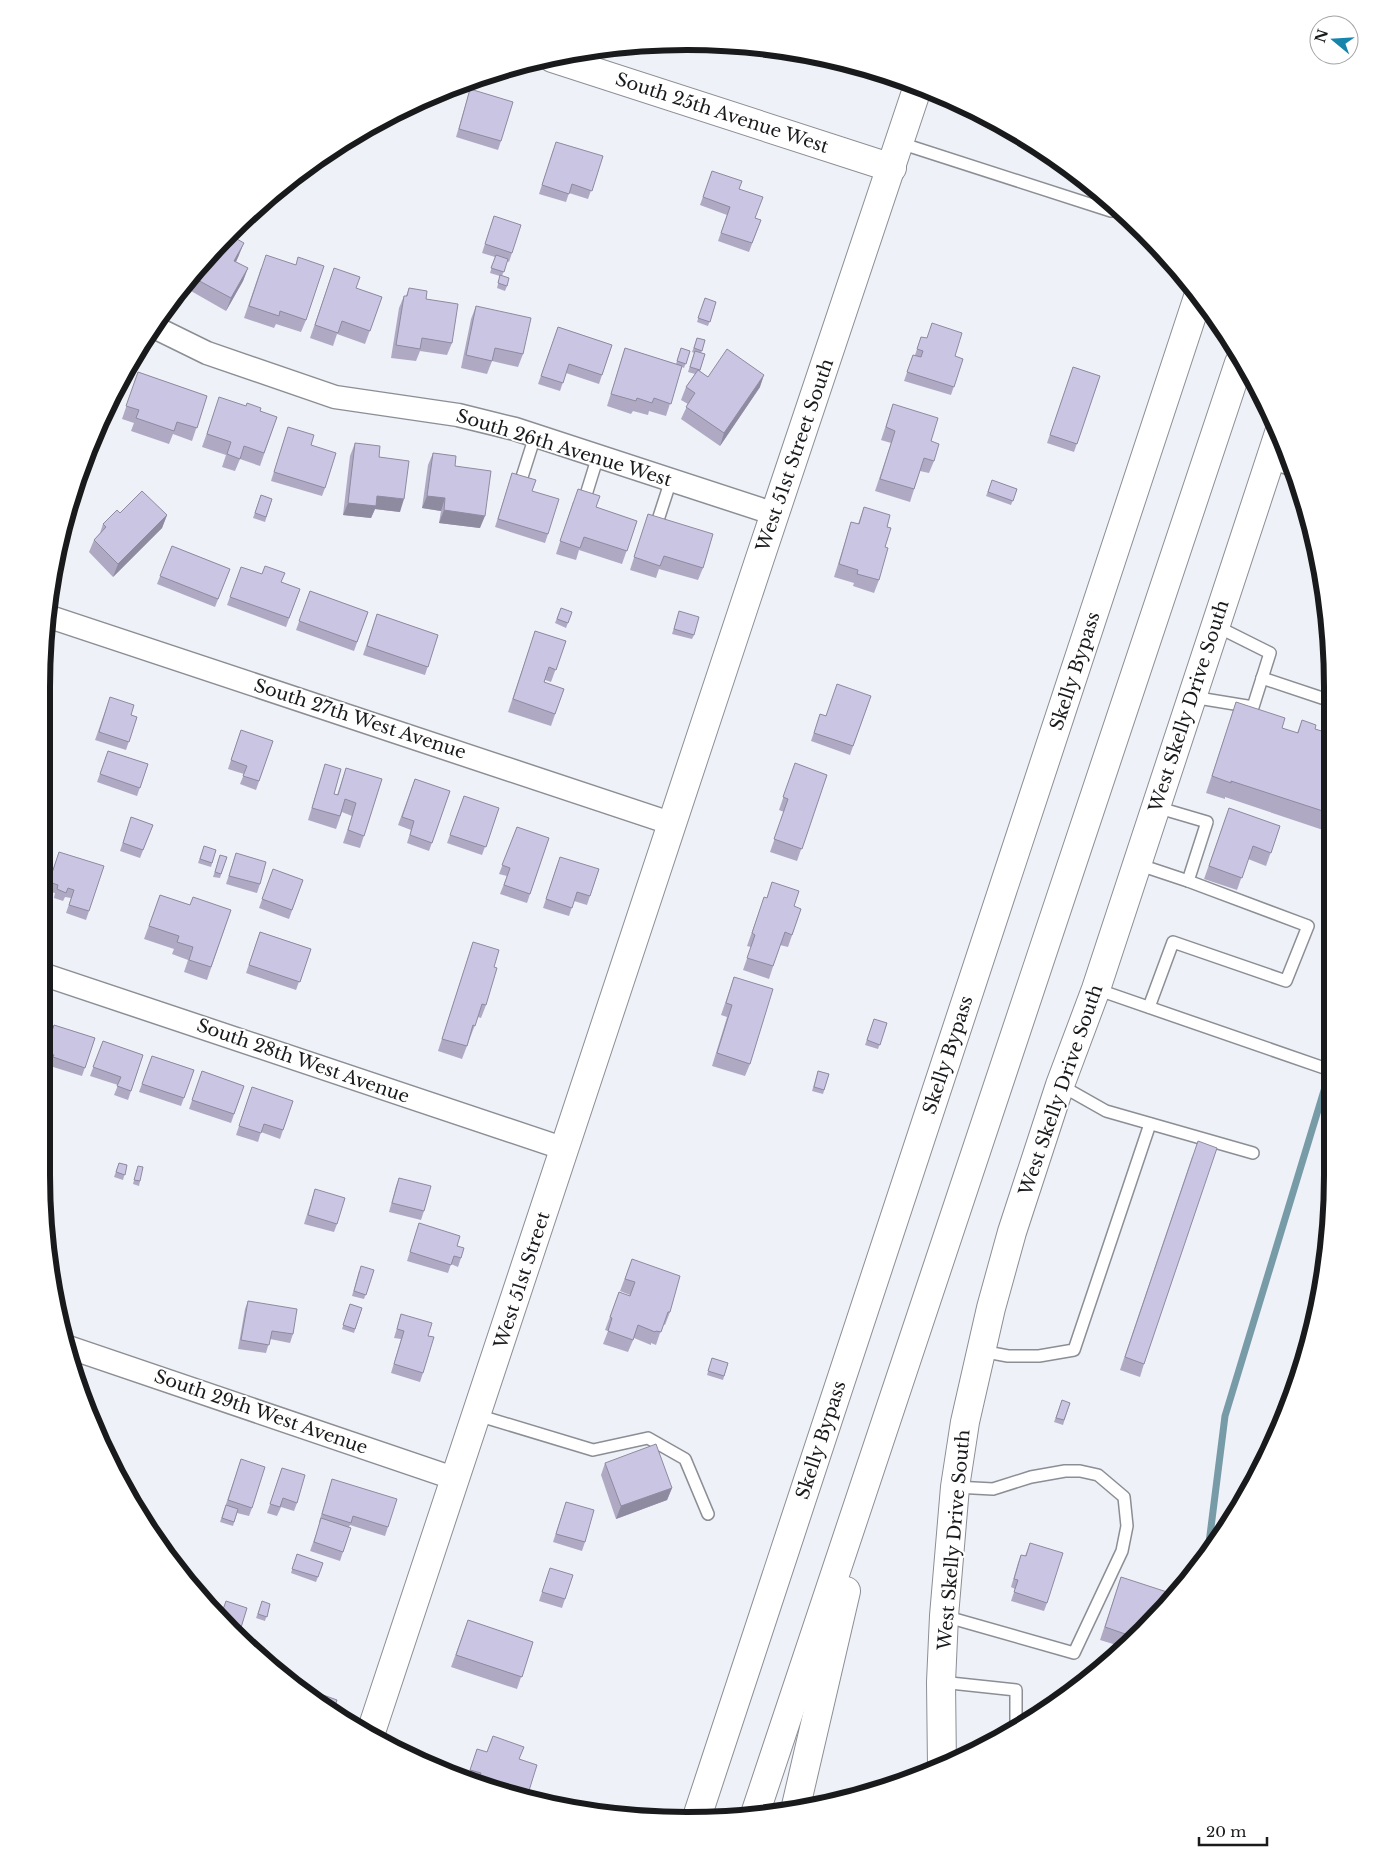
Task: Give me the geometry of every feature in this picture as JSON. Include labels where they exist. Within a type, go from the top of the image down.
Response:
[{"type":"main road","name":"South 25th Avenue West","points":[[567,61],[896,156]]},
{"type":"main road","name":"West 51st Street South","points":[[673,824],[916,93]]},
{"type":"main road","name":"Skelly Bypass","points":[[698,1812],[1196,304]]},
{"type":"main road","points":[[757,1808],[1238,367]]},
{"type":"main road","name":"West Skelly Drive South","points":[[942,1759],[941,1682],[944,1616],[955,1487],[965,1422],[981,1351],[1012,1232],[1060,1085],[1096,989],[1216,626],[1281,466]]},
{"type":"main road","name":"West 51st Street","points":[[372,1729],[673,824]]},
{"type":"main road","points":[[797,1802],[885,1424]]},
{"type":"street","name":"South 26th Avenue West","points":[[159,330],[207,353],[335,396],[458,415],[535,436],[775,514]]},
{"type":"street","name":"South 27th West Avenue","points":[[54,618],[428,741],[537,780],[673,824]]},
{"type":"street","name":"South 28th West Avenue","points":[[50,977],[565,1149]]},
{"type":"street","name":"South 29th West Avenue","points":[[75,1349],[456,1479]]},
{"type":"lane","points":[[896,156],[1110,211]]},
{"type":"lane","points":[[522,477],[535,436]]},
{"type":"lane","points":[[585,498],[598,456]]},
{"type":"lane","points":[[657,524],[671,480]]},
{"type":"lane","points":[[1192,698],[1253,707],[1270,653],[1216,626]]},
{"type":"lane","points":[[1262,678],[1324,699]]},
{"type":"lane","points":[[1156,806],[1207,822],[1188,881]]},
{"type":"lane","points":[[1137,864],[1308,926],[1286,981],[1173,942],[1149,1008]]},
{"type":"lane","points":[[1096,989],[1324,1068]]},
{"type":"lane","points":[[1060,1085],[1106,1110],[1253,1153]]},
{"type":"lane","points":[[981,1351],[1008,1356],[1039,1356],[1074,1350],[1150,1124]]},
{"type":"lane","points":[[477,1415],[593,1450],[648,1438],[686,1459],[708,1514]]},
{"type":"lane","points":[[944,1616],[1074,1653],[1122,1551],[1127,1526],[1124,1497],[1098,1475],[1065,1471],[1031,1477],[993,1489],[955,1487]]},
{"type":"lane","points":[[941,1682],[1016,1690],[1016,1721]]},
{"type":"building","points":[[470,89],[513,102],[501,141],[459,129]]},
{"type":"building","points":[[556,142],[603,156],[592,191],[572,184],[569,194],[542,185]]},
{"type":"building","points":[[712,171],[742,181],[739,189],[763,197],[755,218],[761,220],[752,243],[721,233],[730,207],[703,197]]},
{"type":"building","points":[[494,216],[521,225],[512,253],[485,244]]},
{"type":"building","points":[[236,238],[244,243],[234,261],[248,268],[231,298],[197,280]]},
{"type":"building","points":[[266,255],[296,265],[298,257],[324,266],[306,320],[280,311],[279,316],[249,306]]},
{"type":"building","points":[[496,255],[508,259],[504,272],[491,268]]},
{"type":"building","points":[[334,268],[360,277],[356,288],[382,297],[370,331],[342,321],[338,333],[315,325]]},
{"type":"building","points":[[500,275],[509,278],[507,286],[498,283]]},
{"type":"building","points":[[409,288],[427,291],[426,299],[458,304],[452,343],[422,338],[420,349],[396,345],[404,296],[407,296]]},
{"type":"building","points":[[705,298],[716,302],[710,322],[698,318]]},
{"type":"building","points":[[476,306],[531,318],[523,354],[495,348],[492,361],[466,355]]},
{"type":"building","points":[[932,323],[962,333],[955,356],[963,359],[954,387],[907,372],[913,355],[921,357],[923,351],[917,349],[921,337],[927,338]]},
{"type":"building","points":[[558,327],[612,345],[602,375],[569,364],[563,383],[541,376]]},
{"type":"building","points":[[697,338],[705,340],[702,351],[694,348]]},
{"type":"building","points":[[625,348],[682,366],[671,404],[654,398],[652,403],[637,398],[636,401],[611,394]]},
{"type":"building","points":[[681,348],[690,351],[686,364],[677,361]]},
{"type":"building","points":[[727,349],[764,375],[724,433],[686,407],[695,393],[686,387],[698,370],[708,377]]},
{"type":"building","points":[[695,351],[705,354],[700,370],[690,367]]},
{"type":"building","points":[[1073,367],[1100,376],[1077,444],[1050,435]]},
{"type":"building","points":[[138,372],[207,396],[197,428],[177,422],[174,431],[136,418],[139,410],[126,406]]},
{"type":"building","points":[[219,397],[246,406],[247,403],[261,408],[260,411],[277,417],[264,453],[244,446],[240,459],[227,454],[231,442],[207,434]]},
{"type":"building","points":[[893,404],[938,418],[931,441],[939,444],[934,461],[924,458],[914,489],[880,479],[895,431],[886,427]]},
{"type":"building","points":[[288,427],[314,435],[311,445],[336,453],[325,488],[274,472]]},
{"type":"building","points":[[355,443],[380,446],[379,457],[409,461],[404,499],[377,496],[376,506],[348,503]]},
{"type":"building","points":[[433,453],[456,456],[455,466],[491,471],[485,516],[444,510],[445,498],[427,496]]},
{"type":"building","points":[[512,473],[536,480],[532,491],[559,499],[548,534],[498,519]]},
{"type":"building","points":[[992,480],[1017,489],[1013,501],[988,492]]},
{"type":"building","points":[[578,489],[600,496],[596,507],[637,521],[627,551],[584,537],[580,548],[560,541]]},
{"type":"building","points":[[142,491],[167,515],[118,564],[94,540],[106,527],[103,524],[117,510],[120,513]]},
{"type":"building","points":[[261,495],[272,499],[266,517],[255,513]]},
{"type":"building","points":[[864,507],[890,515],[887,527],[891,528],[885,547],[888,548],[879,580],[857,574],[858,570],[839,564],[851,522],[859,524]]},
{"type":"building","points":[[648,514],[713,534],[703,568],[664,556],[660,566],[634,557]]},
{"type":"building","points":[[172,546],[230,569],[218,599],[160,576]]},
{"type":"building","points":[[265,566],[285,573],[281,582],[300,589],[289,618],[230,597],[241,567],[262,574]]},
{"type":"building","points":[[310,591],[368,612],[357,642],[299,621]]},
{"type":"building","points":[[561,608],[572,612],[568,623],[557,619]]},
{"type":"building","points":[[679,611],[699,617],[694,635],[674,629]]},
{"type":"building","points":[[377,614],[438,635],[428,667],[367,646]]},
{"type":"building","points":[[535,631],[566,641],[556,670],[549,667],[544,682],[564,689],[555,714],[513,699]]},
{"type":"building","points":[[837,684],[871,696],[853,746],[814,733],[820,714],[826,716]]},
{"type":"building","points":[[110,697],[134,705],[131,715],[137,717],[129,742],[99,732]]},
{"type":"building","points":[[1236,702],[1285,718],[1282,728],[1298,733],[1302,720],[1316,725],[1315,729],[1324,732],[1324,811],[1212,776]]},
{"type":"building","points":[[241,730],[273,741],[259,781],[243,776],[247,766],[231,760]]},
{"type":"building","points":[[108,751],[148,764],[140,788],[100,774]]},
{"type":"building","points":[[795,763],[827,775],[802,849],[774,839],[788,799],[783,797]]},
{"type":"building","points":[[325,764],[341,769],[334,794],[338,795],[346,768],[382,779],[364,836],[348,830],[356,803],[345,799],[340,816],[312,808]]},
{"type":"building","points":[[415,779],[450,791],[432,843],[410,835],[414,821],[402,817]]},
{"type":"building","points":[[464,796],[499,808],[486,847],[450,835]]},
{"type":"building","points":[[1229,808],[1280,826],[1271,853],[1253,846],[1242,878],[1209,866]]},
{"type":"building","points":[[131,817],[153,825],[143,850],[123,843]]},
{"type":"building","points":[[517,827],[549,838],[530,894],[504,885],[510,868],[502,865]]},
{"type":"building","points":[[204,846],[216,850],[212,863],[200,859]]},
{"type":"building","points":[[59,852],[104,866],[89,911],[69,905],[74,890],[68,888],[66,893],[57,889],[58,885],[50,882]]},
{"type":"building","points":[[236,853],[266,862],[260,884],[229,876]]},
{"type":"building","points":[[220,855],[227,857],[221,874],[215,872]]},
{"type":"building","points":[[560,857],[599,869],[590,896],[577,892],[572,908],[546,899]]},
{"type":"building","points":[[273,869],[303,880],[292,910],[262,899]]},
{"type":"building","points":[[772,882],[799,891],[794,906],[801,909],[792,935],[785,932],[773,966],[747,958],[755,935],[752,933],[764,897],[767,898]]},
{"type":"building","points":[[160,895],[190,905],[193,897],[231,910],[211,967],[189,960],[193,947],[177,942],[179,936],[149,926]]},
{"type":"building","points":[[260,932],[311,949],[300,982],[249,965]]},
{"type":"building","points":[[473,942],[499,950],[494,967],[497,968],[486,1005],[482,1004],[467,1046],[442,1039]]},
{"type":"building","points":[[734,977],[773,989],[750,1064],[717,1053],[732,1005],[726,1003]]},
{"type":"building","points":[[874,1019],[887,1023],[880,1045],[867,1040]]},
{"type":"building","points":[[54,1025],[95,1038],[85,1068],[53,1057],[54,1055],[50,1054],[50,1037]]},
{"type":"building","points":[[103,1041],[143,1055],[131,1091],[117,1086],[121,1077],[93,1067]]},
{"type":"building","points":[[152,1056],[194,1070],[184,1098],[142,1084]]},
{"type":"building","points":[[202,1071],[244,1086],[234,1114],[192,1100]]},
{"type":"building","points":[[818,1071],[829,1074],[824,1090],[814,1087]]},
{"type":"building","points":[[252,1087],[293,1101],[283,1130],[264,1124],[261,1133],[239,1126]]},
{"type":"building","points":[[1198,1141],[1217,1148],[1144,1364],[1125,1357]]},
{"type":"building","points":[[119,1163],[127,1165],[125,1175],[116,1172]]},
{"type":"building","points":[[138,1166],[143,1167],[140,1181],[134,1180]]},
{"type":"building","points":[[399,1178],[431,1186],[424,1211],[392,1203]]},
{"type":"building","points":[[315,1189],[345,1198],[337,1224],[308,1215]]},
{"type":"building","points":[[419,1223],[460,1236],[457,1246],[464,1248],[461,1258],[454,1256],[451,1265],[410,1252]]},
{"type":"building","points":[[632,1259],[680,1276],[670,1312],[668,1312],[661,1332],[655,1332],[638,1325],[633,1340],[608,1331],[612,1318],[610,1317],[619,1292],[630,1296],[635,1282],[625,1279]]},
{"type":"building","points":[[361,1266],[374,1270],[366,1295],[354,1291]]},
{"type":"building","points":[[248,1301],[297,1309],[293,1334],[272,1331],[269,1345],[241,1340]]},
{"type":"building","points":[[350,1304],[362,1308],[355,1329],[343,1325]]},
{"type":"building","points":[[401,1314],[432,1323],[428,1336],[434,1337],[423,1373],[394,1364],[404,1331],[397,1329]]},
{"type":"building","points":[[712,1358],[728,1363],[724,1376],[708,1371]]},
{"type":"building","points":[[1062,1400],[1070,1403],[1064,1420],[1056,1418]]},
{"type":"building","points":[[656,1444],[672,1488],[621,1506],[605,1463]]},
{"type":"building","points":[[241,1459],[265,1467],[252,1508],[228,1500]]},
{"type":"building","points":[[282,1468],[305,1475],[297,1503],[283,1498],[280,1507],[270,1504]]},
{"type":"building","points":[[332,1479],[397,1499],[388,1527],[353,1516],[351,1523],[322,1514]]},
{"type":"building","points":[[566,1502],[594,1510],[585,1542],[556,1534]]},
{"type":"building","points":[[226,1505],[238,1509],[234,1522],[222,1518]]},
{"type":"building","points":[[321,1518],[351,1528],[343,1552],[314,1542]]},
{"type":"building","points":[[1030,1543],[1063,1553],[1047,1603],[1014,1592],[1018,1580],[1014,1579],[1021,1555],[1026,1556]]},
{"type":"building","points":[[297,1554],[323,1563],[318,1577],[292,1569]]},
{"type":"building","points":[[550,1568],[573,1575],[565,1599],[542,1592]]},
{"type":"building","points":[[1121,1577],[1168,1592],[1127,1635],[1105,1627]]},
{"type":"building","points":[[226,1601],[247,1608],[241,1629],[237,1625],[223,1610]]},
{"type":"building","points":[[262,1601],[270,1604],[267,1617],[258,1614]]},
{"type":"building","points":[[468,1620],[533,1642],[522,1677],[456,1655]]},
{"type":"building","points":[[316,1692],[337,1700],[335,1706]]},
{"type":"building","points":[[493,1736],[524,1747],[519,1759],[537,1765],[529,1792],[479,1777],[481,1773],[470,1770],[477,1749],[487,1752]]},
{"type":"waterway","points":[[1209,1539],[1225,1416],[1324,1091]]}]
